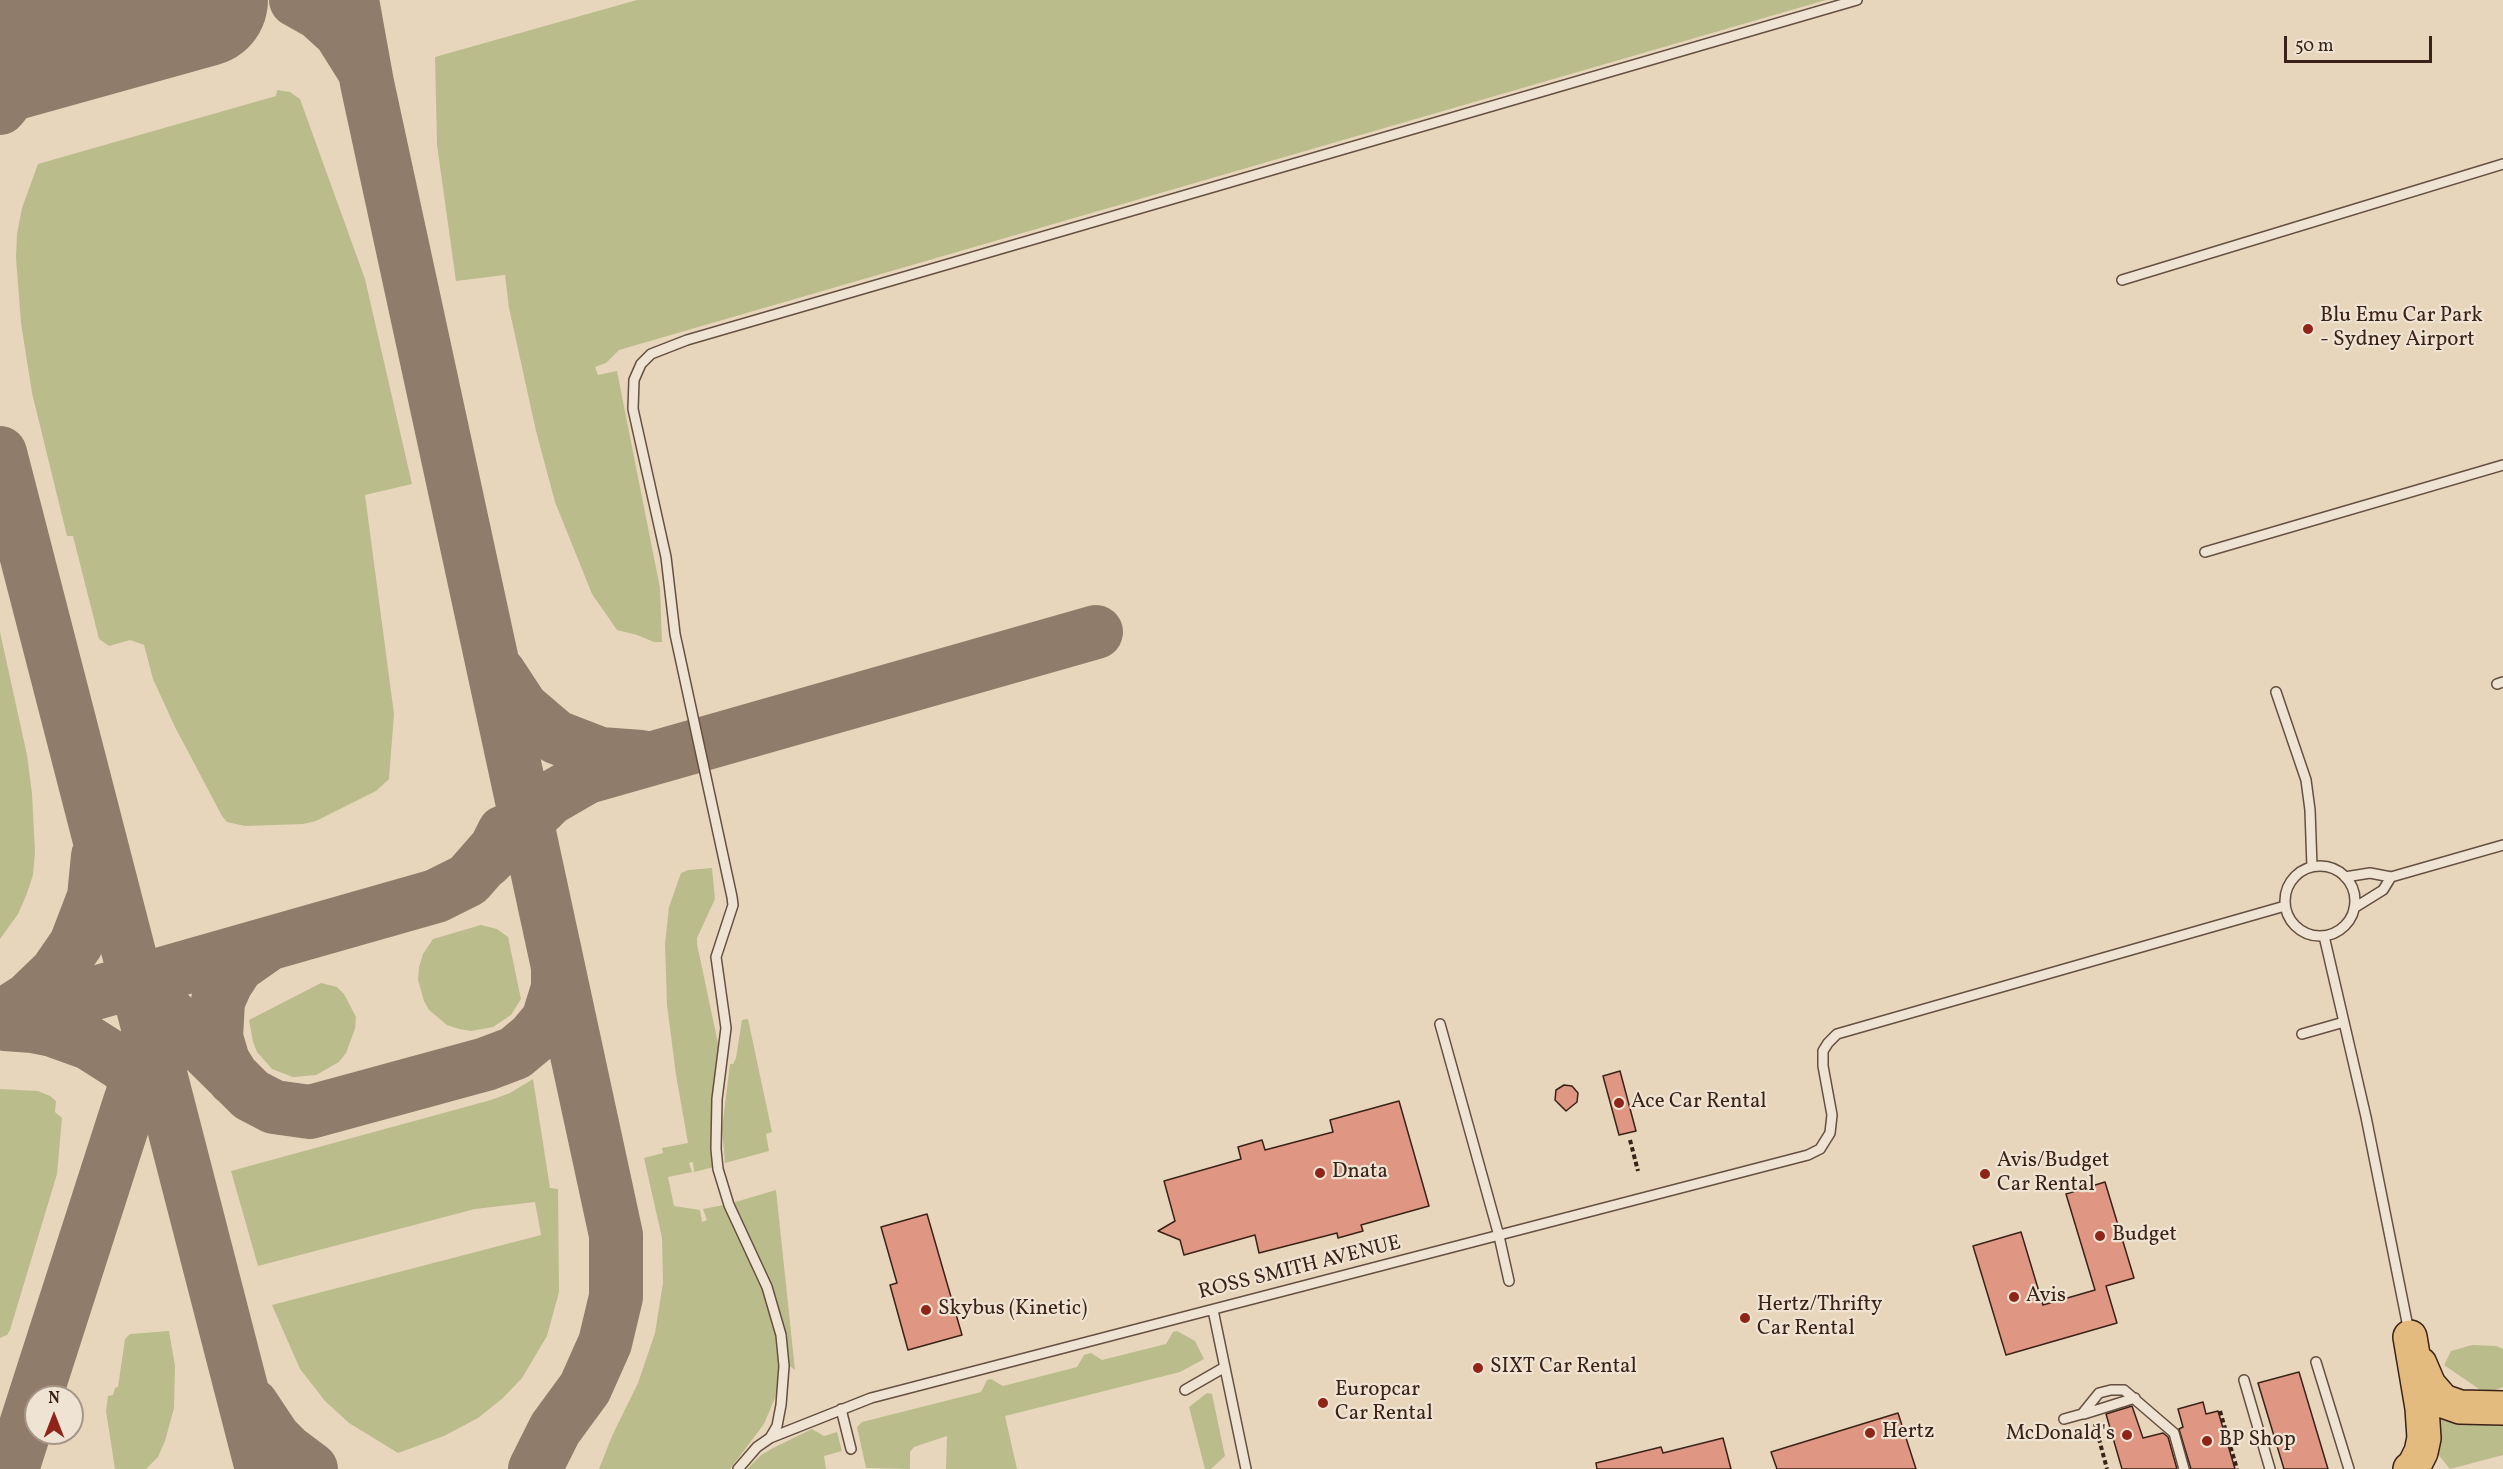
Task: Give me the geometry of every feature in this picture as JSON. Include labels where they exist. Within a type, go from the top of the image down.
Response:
[{"type":"highway","points":[[2410,1337],[2428,1385],[2443,1401],[2460,1407],[2503,1408]]},
{"type":"highway","points":[[2410,1337],[2424,1438],[2421,1452],[2410,1469]]},
{"type":"lane","points":[[738,1469],[757,1447],[770,1438],[777,1426],[782,1405],[784,1366],[781,1335],[768,1287],[729,1205],[718,1169],[715,1126],[726,1028],[716,957],[733,902],[675,634],[666,557],[633,409],[634,380],[641,364],[651,354],[687,340],[1857,0]]},
{"type":"lane","points":[[2122,280],[2503,164]]},
{"type":"lane","points":[[2205,552],[2503,465]]},
{"type":"lane","points":[[2276,692],[2306,780],[2310,810],[2312,867]]},
{"type":"lane","points":[[2345,877],[2370,873],[2391,877],[2503,845]]},
{"type":"lane","points":[[2312,867],[2336,870],[2352,887],[2354,908],[2350,919],[2344,927],[2324,936],[2313,935],[2295,925],[2285,906],[2288,886],[2294,878],[2312,867]]},
{"type":"lane","points":[[2354,908],[2383,890],[2391,877]]},
{"type":"lane","name":"ROSS SMITH AVENUE","points":[[770,1438],[871,1398],[959,1374],[1808,1155],[1820,1149],[1830,1133],[1832,1115],[1823,1066],[1823,1051],[1837,1035],[2285,906]]},
{"type":"lane","points":[[2324,936],[2366,1117],[2410,1337]]},
{"type":"lane","points":[[2302,1035],[2344,1022]]},
{"type":"lane","points":[[1440,1024],[1499,1236],[1509,1281]]},
{"type":"lane","points":[[1213,1310],[1246,1469]]},
{"type":"lane","points":[[2316,1362],[2349,1469]]},
{"type":"lane","points":[[1185,1390],[1225,1367]]},
{"type":"lane","points":[[2244,1380],[2270,1469]]},
{"type":"lane","points":[[2082,1414],[2099,1393],[2117,1389],[2124,1390],[2174,1433],[2184,1469]]},
{"type":"lane","points":[[2064,1419],[2135,1398]]},
{"type":"lane","points":[[841,1409],[851,1449]]},
{"type":"path","points":[[1630,1140],[1638,1171]]},
{"type":"path","points":[[2220,1411],[2237,1469]]},
{"type":"path","points":[[2104,1416],[2094,1423],[2108,1469]]},
{"type":"green space","points":[[637,0],[1826,0],[619,350],[606,363],[595,367],[598,375],[617,371],[660,588],[662,642],[654,642],[617,630],[592,594],[555,502],[536,431],[509,308],[505,275],[456,281],[437,145],[435,57]]},
{"type":"green space","points":[[277,90],[290,92],[300,99],[365,279],[412,484],[365,495],[394,714],[389,779],[376,791],[316,821],[303,824],[245,826],[227,822],[222,816],[175,727],[153,679],[144,645],[130,640],[109,646],[99,639],[73,536],[67,536],[32,393],[21,323],[16,258],[17,234],[22,208],[38,164],[276,96]]},
{"type":"green space","points":[[0,632],[27,755],[35,852],[33,875],[26,896],[18,914],[0,939]]},
{"type":"green space","points":[[712,868],[715,899],[697,938],[697,944],[719,1048],[711,1120],[714,1167],[694,1172],[693,1162],[689,1163],[692,1172],[668,1177],[674,1206],[700,1210],[702,1222],[707,1220],[703,1209],[724,1205],[769,1303],[780,1357],[777,1393],[764,1424],[730,1469],[599,1469],[638,1383],[655,1333],[663,1283],[662,1238],[644,1158],[663,1153],[662,1148],[688,1143],[667,1005],[665,944],[669,907],[681,873],[688,870]]},
{"type":"green space","points":[[481,925],[497,929],[508,937],[521,999],[511,1015],[493,1027],[471,1031],[447,1025],[429,1010],[418,980],[419,967],[423,954],[433,939]]},
{"type":"green space","points":[[321,983],[337,987],[344,994],[356,1017],[355,1029],[346,1053],[339,1062],[316,1075],[293,1077],[272,1069],[257,1052],[249,1020]]},
{"type":"green space","points":[[748,1019],[772,1132],[766,1134],[769,1151],[725,1163],[722,1129],[730,1064],[733,1064],[736,1058],[742,1020]]},
{"type":"green space","points":[[533,1079],[550,1188],[558,1189],[559,1292],[547,1336],[522,1378],[503,1398],[478,1418],[444,1436],[398,1453],[349,1423],[325,1401],[300,1369],[272,1305],[541,1235],[535,1202],[475,1209],[258,1266],[231,1171],[491,1100],[510,1093]]},
{"type":"green space","points":[[0,1089],[38,1091],[50,1096],[56,1101],[55,1112],[62,1118],[57,1174],[10,1330],[7,1335],[0,1338]]},
{"type":"green space","points":[[776,1190],[795,1370],[787,1364],[784,1331],[777,1301],[732,1203]]},
{"type":"green space","points":[[169,1331],[175,1366],[174,1408],[165,1441],[158,1457],[146,1469],[115,1469],[106,1411],[108,1396],[113,1395],[115,1388],[118,1387],[125,1339],[130,1334]]},
{"type":"green space","points":[[1177,1331],[1195,1341],[1204,1359],[1180,1372],[1005,1416],[1017,1469],[946,1469],[947,1436],[914,1447],[910,1452],[910,1469],[866,1468],[857,1427],[862,1422],[981,1392],[987,1380],[991,1379],[1003,1386],[1077,1367],[1084,1355],[1091,1353],[1102,1360],[1166,1344],[1173,1332]]},
{"type":"green space","points":[[2472,1345],[2496,1346],[2503,1349],[2503,1387],[2493,1391],[2479,1389],[2444,1365],[2451,1351]]},
{"type":"green space","points":[[1207,1393],[1212,1394],[1225,1456],[1211,1469],[1205,1469],[1189,1407]]},
{"type":"green space","points":[[2435,1415],[2460,1421],[2503,1416],[2503,1455],[2450,1469],[2432,1447]]},
{"type":"green space","points":[[812,1429],[824,1436],[837,1432],[842,1451],[824,1456],[826,1469],[747,1469],[761,1455]]},
{"type":"building","name":"Ace Car Rental","points":[[1620,1071],[1636,1131],[1619,1135],[1603,1076]]},
{"type":"building","points":[[1564,1085],[1572,1086],[1578,1093],[1577,1102],[1566,1111],[1555,1100],[1556,1090]]},
{"type":"building","name":"Dnata","points":[[1399,1101],[1429,1206],[1361,1225],[1363,1231],[1338,1238],[1337,1233],[1259,1253],[1255,1235],[1184,1255],[1180,1240],[1158,1231],[1175,1221],[1164,1181],[1241,1159],[1238,1147],[1262,1140],[1265,1150],[1333,1132],[1330,1120]]},
{"type":"building","name":"Avis","points":[[2105,1182],[2134,1278],[2106,1286],[2117,1323],[2006,1355],[1973,1246],[2021,1232],[2043,1305],[2095,1290],[2066,1194]]},
{"type":"building","points":[[927,1214],[962,1335],[908,1350],[890,1285],[897,1283],[881,1227]]},
{"type":"building","points":[[2299,1372],[2328,1469],[2284,1469],[2258,1383]]},
{"type":"building","name":"BP Shop","points":[[2203,1402],[2206,1414],[2218,1411],[2235,1469],[2191,1469],[2179,1429],[2183,1427],[2178,1409]]},
{"type":"building","name":"McDonald's","points":[[2132,1406],[2143,1438],[2163,1433],[2168,1437],[2177,1469],[2122,1469],[2106,1414]]},
{"type":"building","name":"Hertz","points":[[1898,1413],[1916,1469],[1777,1469],[1771,1452]]},
{"type":"building","points":[[1723,1438],[1731,1469],[1597,1469],[1596,1463],[1661,1447],[1663,1453]]},
{"type":"taxiway","points":[[0,108],[27,75],[82,38],[209,0]]},
{"type":"taxiway","points":[[296,0],[319,13],[340,32],[362,67]]},
{"type":"taxiway","points":[[352,0],[367,83],[616,1235],[616,1297],[605,1343],[585,1388],[555,1429],[535,1469]]},
{"type":"taxiway","points":[[0,8],[29,17],[55,21],[113,21]]},
{"type":"taxiway","points":[[0,453],[262,1469]]},
{"type":"taxiway","points":[[485,862],[549,799],[587,777],[1096,632]]},
{"type":"taxiway","points":[[499,673],[522,708],[556,737],[600,754],[641,757]]},
{"type":"taxiway","points":[[0,1020],[436,896],[468,880],[496,848],[504,832]]},
{"type":"taxiway","points":[[10,1011],[29,999],[56,973],[76,944],[94,897],[98,856]]},
{"type":"taxiway","points":[[234,1079],[223,1061],[216,1037],[218,1001],[237,966],[267,945]]},
{"type":"taxiway","points":[[141,983],[148,993],[251,1095],[274,1107],[310,1112],[486,1064],[515,1053],[533,1038],[548,1020],[558,988],[558,969]]},
{"type":"taxiway","points":[[5,1024],[53,1030],[89,1043],[122,1064],[148,1089],[159,1105]]},
{"type":"taxiway","points":[[12,1469],[130,1102],[155,1033]]},
{"type":"taxiway","points":[[252,1405],[274,1438],[311,1469]]},
{"type":"runway","points":[[0,56],[201,0]]},
{"type":"place","name":"Blu Emu Car Park - Sydney Airport","points":[[2308,329]]},
{"type":"place","name":"Ace Car Rental","points":[[1619,1103]]},
{"type":"place","name":"Dnata","points":[[1320,1173]]},
{"type":"place","name":"Avis/Budget Car Rental","points":[[1985,1174]]},
{"type":"place","name":"Budget","points":[[2100,1236]]},
{"type":"place","name":"Avis","points":[[2014,1297]]},
{"type":"place","name":"Skybus (Kinetic)","points":[[926,1310]]},
{"type":"place","name":"Hertz/Thrifty Car Rental","points":[[1745,1318]]},
{"type":"place","name":"SIXT Car Rental","points":[[1478,1368]]},
{"type":"place","name":"Europcar Car Rental","points":[[1323,1403]]},
{"type":"place","name":"Hertz","points":[[1870,1433]]},
{"type":"place","name":"McDonald's","points":[[2127,1435]]},
{"type":"place","name":"BP Shop","points":[[2207,1441]]}]
